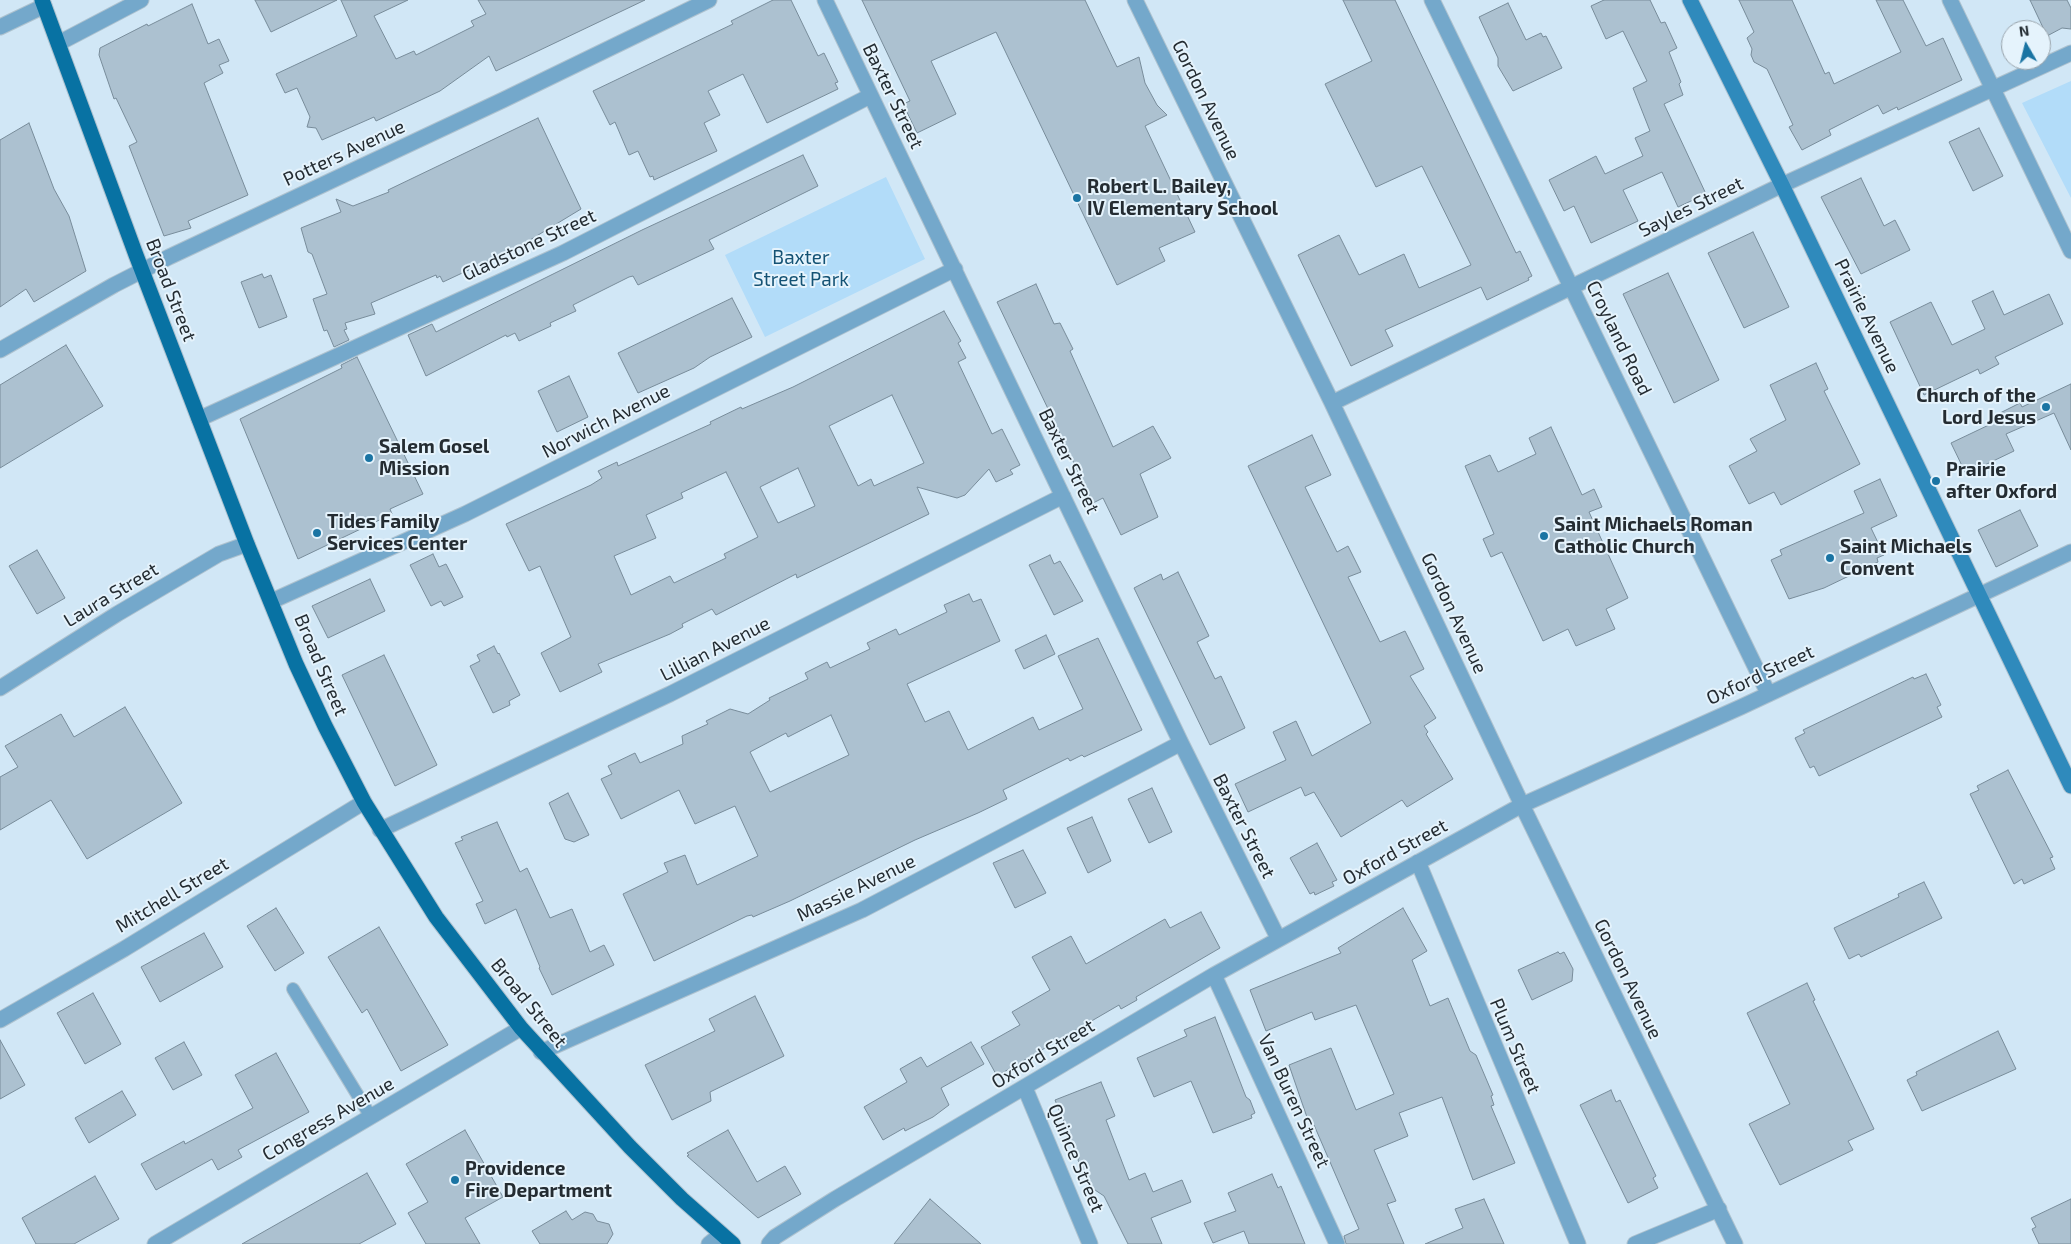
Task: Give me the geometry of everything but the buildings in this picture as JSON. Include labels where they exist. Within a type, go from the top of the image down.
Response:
[{"type":"main road","name":"Broad Street","points":[[43,3],[142,272],[247,544],[272,600],[300,673],[364,802],[436,917],[521,1028],[630,1147],[733,1244]]},
{"type":"street","points":[[59,44],[141,0]]},
{"type":"street","name":"Potters Avenue","points":[[0,350],[114,285],[169,257],[503,100],[709,0]]},
{"type":"street","name":"Baxter Street","points":[[825,0],[1180,743],[1278,938]]},
{"type":"street","name":"Gordon Avenue","points":[[1135,0],[1332,403],[1522,805],[1735,1244]]},
{"type":"street","name":"Croyland Road","points":[[1432,0],[1768,693]]},
{"type":"street","name":"Prairie Avenue","points":[[1690,0],[1782,185],[2071,786]]},
{"type":"street","points":[[1950,0],[2071,251]]},
{"type":"street","points":[[0,26],[43,3]]},
{"type":"street","name":"Sayles Street","points":[[1332,403],[1782,185],[2071,53]]},
{"type":"street","name":"Gladstone Street","points":[[199,419],[563,253],[870,96]]},
{"type":"street","name":"Norwich Avenue","points":[[272,600],[465,514],[955,269]]},
{"type":"street","name":"Lillian Avenue","points":[[380,830],[670,694],[1063,496]]},
{"type":"street","name":"Laura Street","points":[[0,688],[116,614],[219,554],[247,544]]},
{"type":"street","name":"Oxford Street","points":[[768,1244],[775,1237],[835,1199],[1214,975],[1522,805],[2071,552]]},
{"type":"street","name":"Massie Avenue","points":[[542,1052],[862,910],[1180,743]]},
{"type":"street","name":"Mitchell Street","points":[[0,1020],[124,948],[364,802]]},
{"type":"street","name":"Plum Street","points":[[1418,862],[1578,1244]]},
{"type":"street","name":"Van Buren Street","points":[[1214,975],[1338,1244]]},
{"type":"street","name":"Congress Avenue","points":[[155,1244],[521,1028]]},
{"type":"street","name":"Quince Street","points":[[1025,1088],[1090,1244]]},
{"type":"street","points":[[1635,1244],[1719,1209]]},
{"type":"street","points":[[709,1244],[721,1234]]},
{"type":"lane","points":[[293,989],[371,1117]]},
{"type":"green space","points":[[2071,81],[2071,198],[2022,103]]},
{"type":"green space","name":"Baxter Street Park","points":[[886,177],[925,259],[765,337],[725,255]]},
{"type":"place","name":"Robert L. Bailey, IV Elementary School","points":[[1077,198]]},
{"type":"place","name":"Church of the Lord Jesus","points":[[2046,407]]},
{"type":"place","name":"Salem Gosel Mission","points":[[369,458]]},
{"type":"place","name":"Prairie after Oxford","points":[[1936,481]]},
{"type":"place","name":"Tides Family Services Center","points":[[317,533]]},
{"type":"place","name":"Saint Michaels Roman Catholic Church","points":[[1544,536]]},
{"type":"place","name":"Saint Michaels Convent","points":[[1830,558]]},
{"type":"place","name":"Providence Fire Department","points":[[455,1180]]}]
